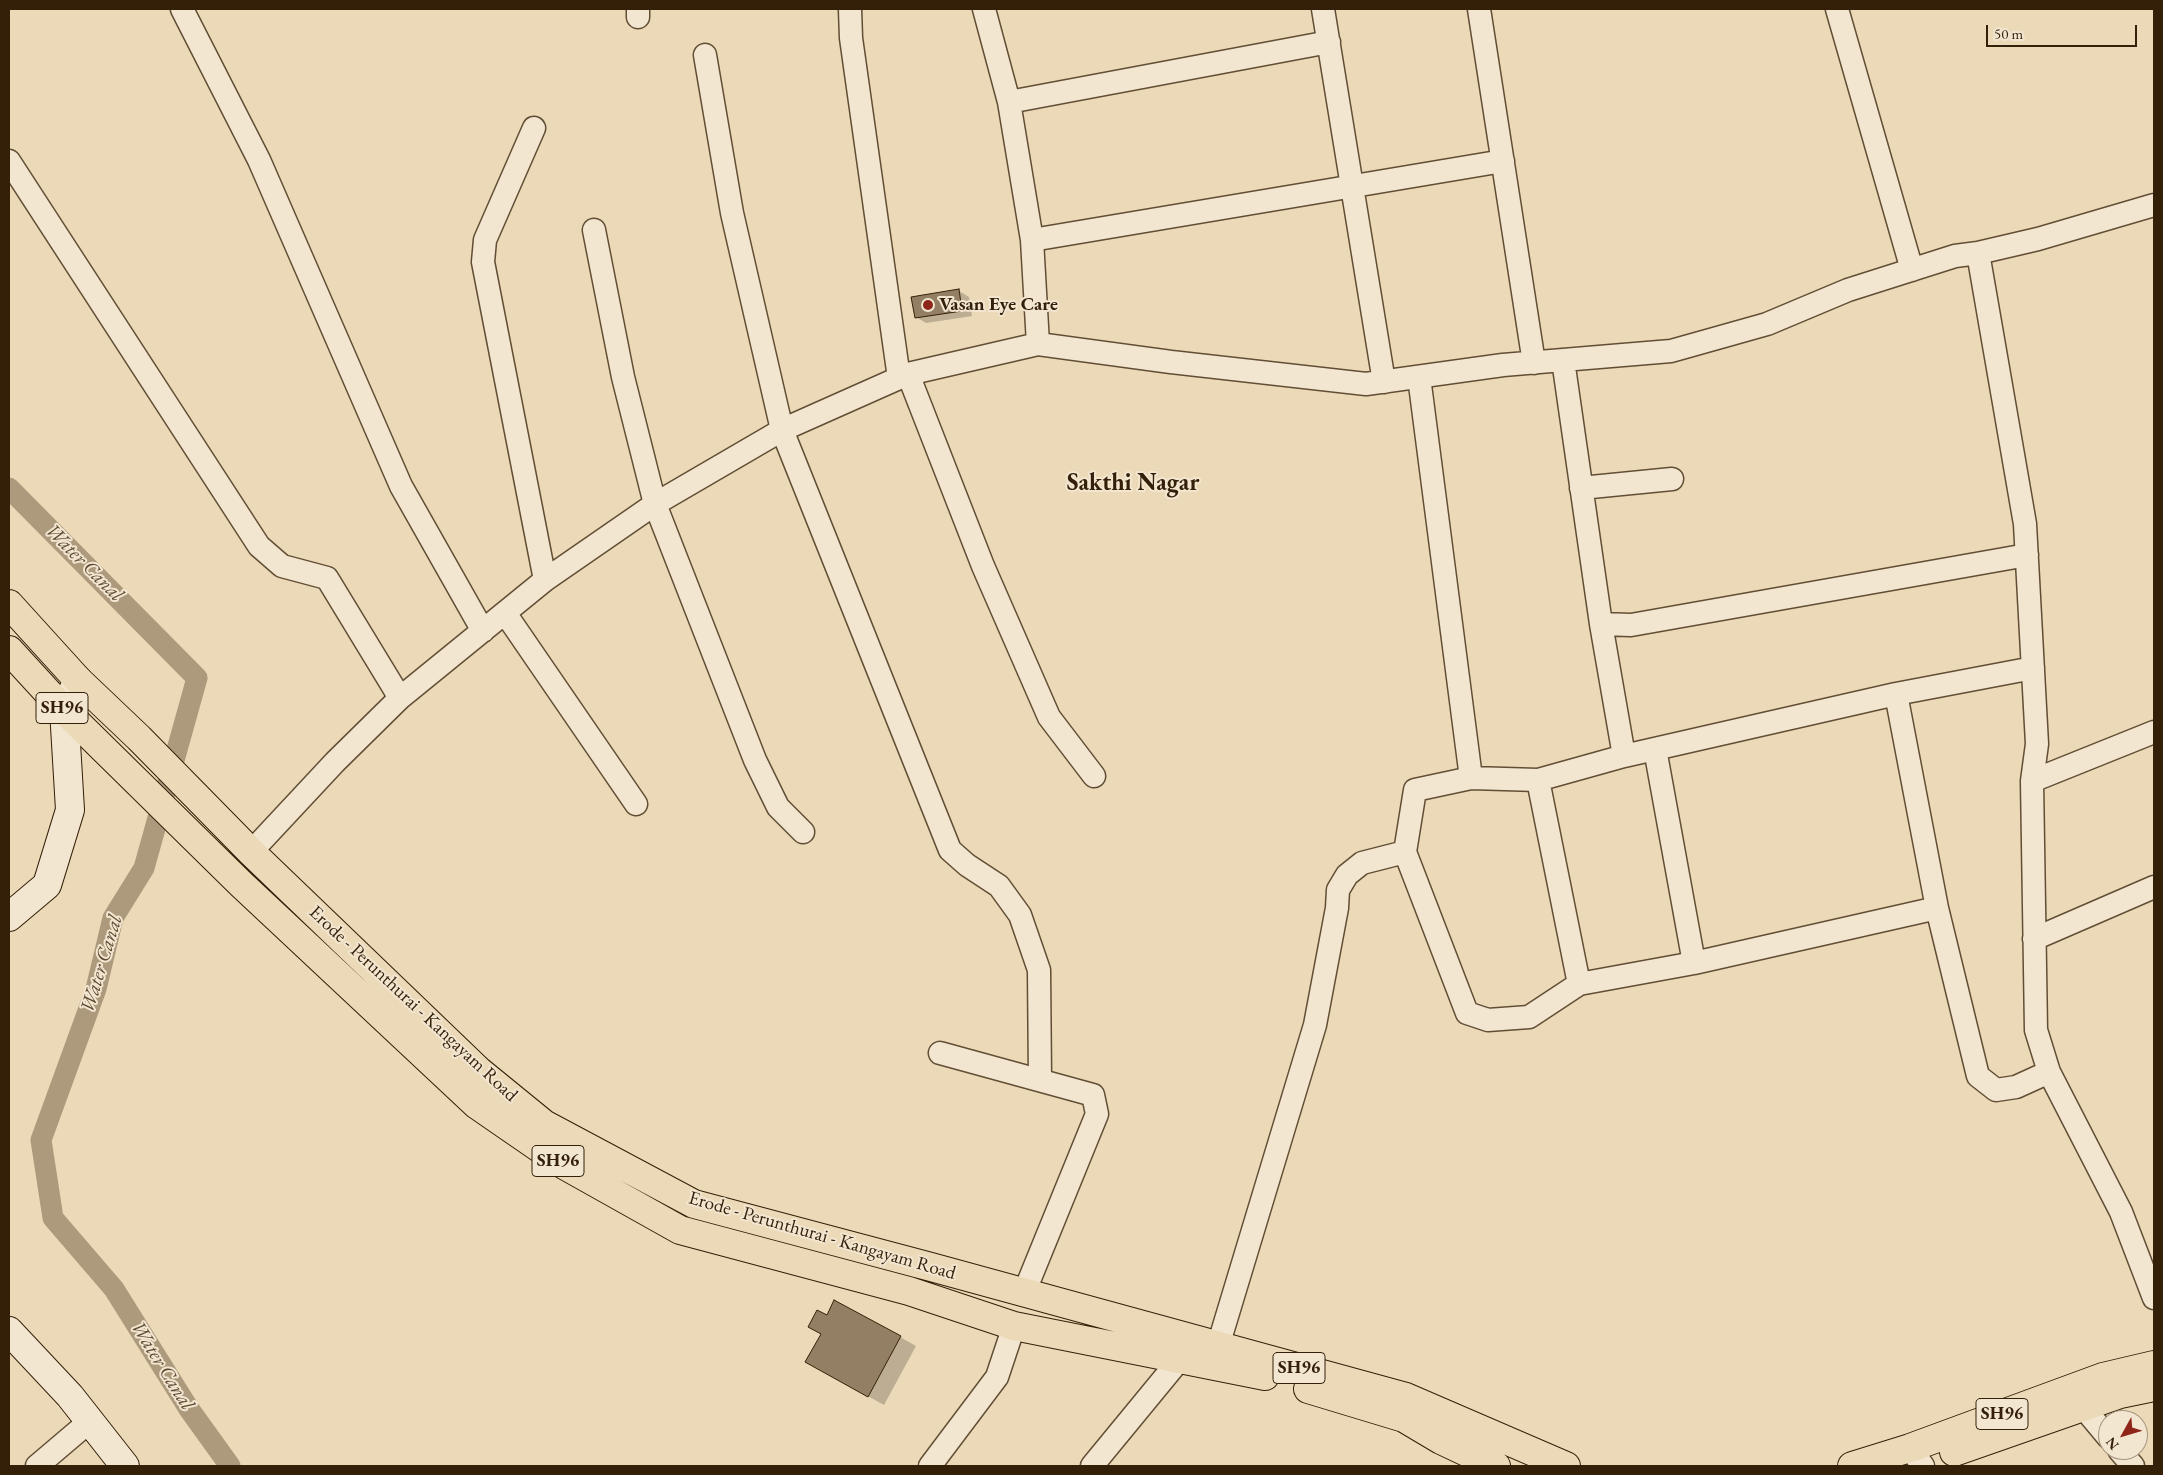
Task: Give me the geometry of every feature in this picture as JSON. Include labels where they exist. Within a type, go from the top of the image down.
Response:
[{"type":"main road","name":"Erode - Perunthurai - Kangayam Road","points":[[9,604],[78,680],[139,738],[251,852],[494,1083],[544,1124],[694,1204],[1406,1397],[1566,1466]]},
{"type":"main road","name":"Erode - Perunthurai - Kangayam Road","points":[[9,650],[64,710],[194,838],[477,1104],[564,1165],[680,1230],[909,1291],[1014,1326],[1264,1375],[1404,1418],[1441,1440],[1496,1466]]},
{"type":"main road","points":[[651,1214],[665,1188]]},
{"type":"main road","name":"SH96","points":[[1916,1461],[2103,1377],[2154,1365]]},
{"type":"main road","name":"SH96","points":[[1852,1466],[1916,1461],[2120,1394],[2154,1387]]},
{"type":"street","points":[[182,9],[259,160],[401,486],[483,631]]},
{"type":"street","points":[[850,9],[850,38],[903,376],[1049,717],[1094,776]]},
{"type":"street","points":[[984,9],[1009,102],[1032,240],[1038,344]]},
{"type":"street","points":[[1323,9],[1384,382]]},
{"type":"street","points":[[1479,9],[1534,363]]},
{"type":"street","points":[[1837,9],[1912,270]]},
{"type":"street","points":[[1009,102],[1329,42]]},
{"type":"street","points":[[705,55],[732,212],[782,430],[950,850],[967,865],[999,886],[1020,915],[1039,970],[1040,1080]]},
{"type":"street","points":[[534,128],[485,240],[483,262],[545,580]]},
{"type":"street","points":[[9,161],[259,546],[282,566],[327,578],[400,698]]},
{"type":"street","points":[[1032,240],[1352,188],[1503,161]]},
{"type":"street","points":[[251,852],[335,762],[400,698],[545,580],[655,504],[782,430],[903,376],[1038,344],[1172,362],[1356,383],[1384,382],[1563,360],[1671,351],[1767,324],[1848,290],[1955,256],[1978,253],[2038,239],[2154,205]]},
{"type":"street","points":[[594,230],[623,377],[655,504],[755,760],[778,807],[804,832]]},
{"type":"street","points":[[1978,253],[2025,524],[2037,744],[2032,781],[2036,1030],[2049,1072],[2121,1212],[2154,1298]]},
{"type":"street","points":[[1563,360],[1601,624],[1624,756]]},
{"type":"street","points":[[1419,377],[1471,778]]},
{"type":"street","points":[[1582,488],[1672,479]]},
{"type":"street","points":[[1601,624],[1631,625],[2027,554]]},
{"type":"street","points":[[505,613],[636,804]]},
{"type":"street","points":[[1937,908],[1694,963],[1579,984],[1528,1017],[1488,1020],[1466,1013],[1405,852],[1415,790],[1471,778],[1538,780],[1624,756],[1896,694],[2033,668]]},
{"type":"street","points":[[9,918],[47,885],[70,810],[64,710],[78,680]]},
{"type":"street","points":[[1896,694],[1937,908],[1978,1076],[1996,1090],[2016,1087],[2049,1072]]},
{"type":"street","points":[[2032,781],[2154,732]]},
{"type":"street","points":[[1655,749],[1694,963]]},
{"type":"street","points":[[1538,780],[1579,984]]},
{"type":"street","points":[[1218,1346],[1315,1025],[1337,908],[1338,890],[1348,875],[1362,863],[1405,852]]},
{"type":"street","points":[[2034,939],[2154,887]]},
{"type":"street","points":[[940,1053],[1093,1095],[1097,1114],[1024,1293]]},
{"type":"street","points":[[930,1466],[998,1377],[1014,1326]]},
{"type":"street","points":[[9,1331],[70,1396],[125,1466]]},
{"type":"street","points":[[1092,1466],[1180,1359]]},
{"type":"street","points":[[2083,1407],[2098,1425]]},
{"type":"street","points":[[37,1466],[90,1421]]},
{"type":"building","points":[[959,289],[962,311],[915,318],[911,297]]},
{"type":"building","points":[[834,1300],[901,1336],[868,1397],[805,1362],[821,1334],[808,1327],[817,1310],[827,1315]]},
{"type":"waterway","name":"Water Canal","points":[[9,488],[197,678],[144,868],[113,918],[96,989],[41,1140],[53,1218],[114,1289],[189,1409],[230,1466]]},
{"type":"place","name":"Vasan Eye Care","points":[[928,305]]},
{"type":"district","name":"Sakthi Nagar","points":[[1133,483]]}]
